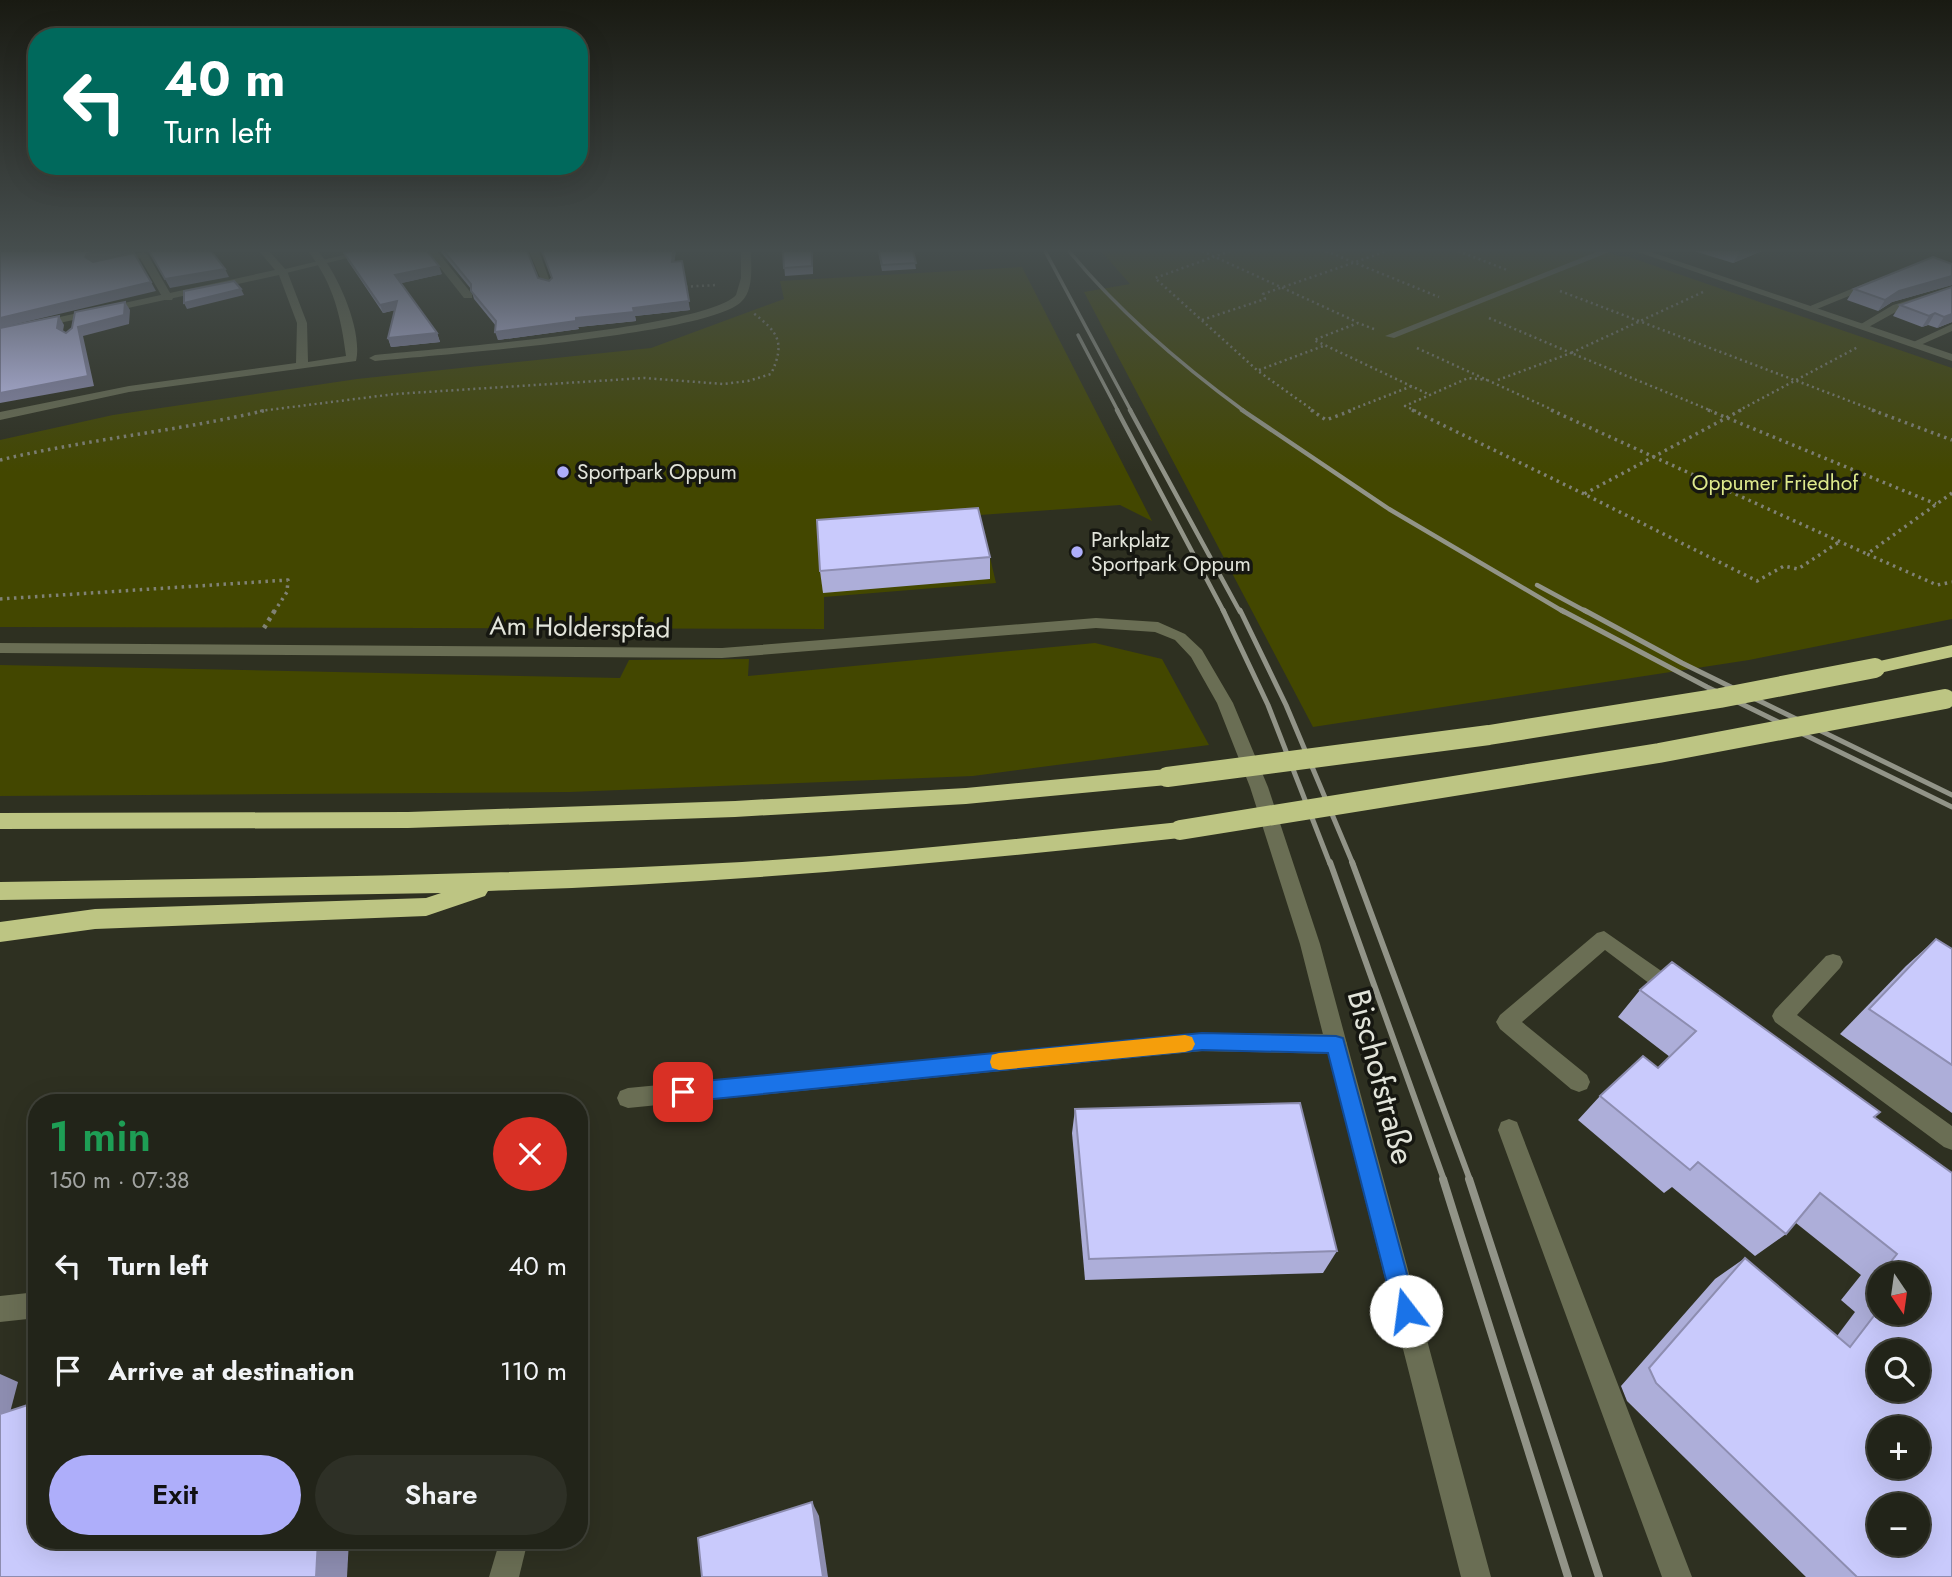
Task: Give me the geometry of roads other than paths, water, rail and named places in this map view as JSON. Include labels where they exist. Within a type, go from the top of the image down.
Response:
[{"type":"highway","points":[[0,821],[408,820],[722,810],[965,796],[1167,776],[1489,735],[1720,698],[1952,651]]},
{"type":"highway","points":[[0,891],[501,883],[686,874],[970,852],[1180,830],[1536,776],[1762,737],[1948,698]]},
{"type":"highway","points":[[0,932],[95,919],[426,907],[501,883]]},
{"type":"street","points":[[0,333],[50,325]]},
{"type":"street","points":[[302,325],[302,364]]},
{"type":"street","points":[[0,416],[129,389],[352,359],[347,325]]},
{"type":"street","points":[[375,358],[659,325]]},
{"type":"street","points":[[1390,336],[1419,325]]},
{"type":"street","points":[[1854,325],[1952,358]]},
{"type":"street","points":[[1861,327],[1865,325]]},
{"type":"street","points":[[1912,345],[1952,327]]},
{"type":"street","name":"Am Holderspfad","points":[[0,648],[722,653],[1097,623],[1158,627]]},
{"type":"street","name":"Bischofstraße","points":[[1158,627],[1180,638],[1197,654],[1225,703],[1259,787],[1310,944],[1476,1577]]},
{"type":"street","points":[[1579,1082],[1507,1022],[1604,939],[1686,999]]},
{"type":"street","points":[[1833,962],[1782,1016],[1952,1139]]},
{"type":"street","points":[[628,1098],[1202,1042],[1336,1044]]},
{"type":"street","points":[[1509,1130],[1677,1577]]},
{"type":"street","points":[[0,1309],[28,1306]]},
{"type":"street","points":[[504,1577],[511,1549]]},
{"type":"railway","points":[[1085,325],[1131,411]]},
{"type":"railway","points":[[1139,325],[1244,411]]},
{"type":"railway","points":[[1078,335],[1118,411]]},
{"type":"railway","points":[[1117,410],[1224,611]]},
{"type":"railway","points":[[1130,410],[1240,612]]},
{"type":"railway","points":[[1242,410],[1389,509],[1564,612]]},
{"type":"railway","points":[[1537,585],[1587,612]]},
{"type":"railway","points":[[1240,610],[1286,705],[1353,864]]},
{"type":"railway","points":[[1561,610],[1707,687],[1952,807]]},
{"type":"railway","points":[[1584,610],[1682,663],[1952,795]]},
{"type":"railway","points":[[1224,611],[1268,705],[1330,864]]},
{"type":"railway","points":[[1330,862],[1444,1180]]},
{"type":"railway","points":[[1352,862],[1470,1180]]},
{"type":"railway","points":[[1443,1179],[1568,1577]]},
{"type":"railway","points":[[1469,1179],[1599,1577]]},
{"type":"place","name":"Sportpark Oppum","points":[[563,472]]},
{"type":"place","name":"Parkplatz Sportpark Oppum","points":[[1077,552]]},
{"type":"park label","name":"Oppumer Friedhof","points":[[1775,483]]}]
